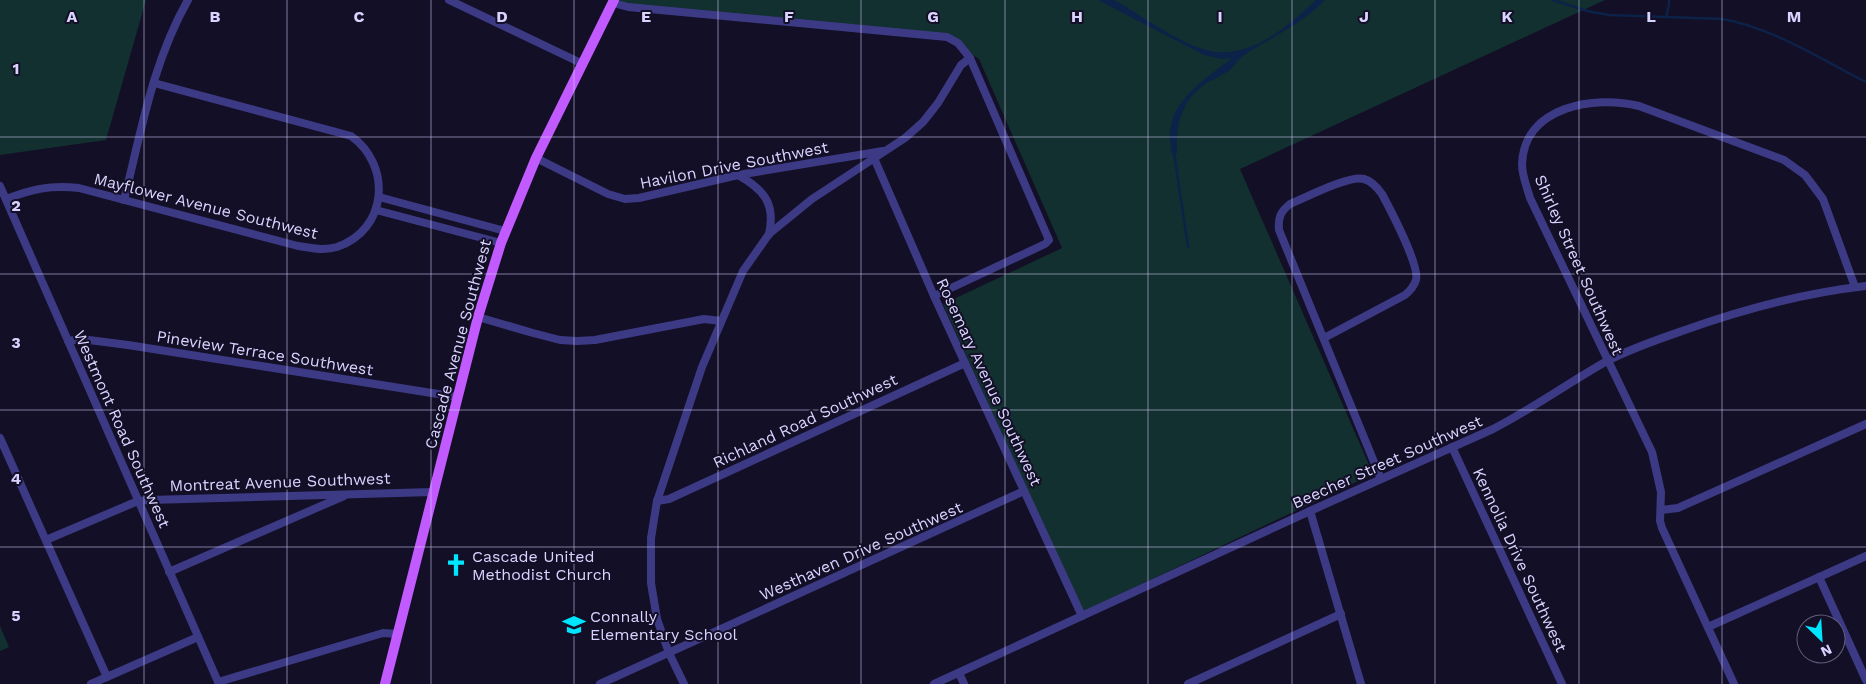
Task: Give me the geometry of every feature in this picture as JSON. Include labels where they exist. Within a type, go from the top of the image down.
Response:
[{"type":"main road","name":"Cascade Avenue Southwest","points":[[385,684],[478,317],[500,242],[536,158],[613,1]]},
{"type":"street","points":[[124,200],[163,51],[176,20],[188,0]]},
{"type":"street","points":[[449,0],[583,64]]},
{"type":"street","points":[[613,1],[628,7],[947,37],[958,42],[970,58],[1049,240],[1046,244],[934,296]]},
{"type":"street","points":[[684,684],[657,619],[651,584],[651,538],[657,500],[702,367],[743,271],[769,234],[812,198],[904,138],[923,122],[938,102],[961,64],[970,58]]},
{"type":"street","points":[[154,83],[350,136],[362,144],[369,154],[378,177],[379,197],[376,210],[500,242]]},
{"type":"street","name":"Shirley Street Southwest","points":[[1734,684],[1662,528],[1661,492],[1652,452],[1530,198],[1523,173],[1524,151],[1534,131],[1551,116],[1575,105],[1605,101],[1626,102],[1640,106],[1784,160],[1805,175],[1823,199],[1855,287]]},
{"type":"street","name":"Havilon Drive Southwest","points":[[536,158],[608,194],[625,199],[639,198],[738,175],[886,150]]},
{"type":"street","name":"Rosemary Avenue Southwest","points":[[874,158],[934,296],[1082,616]]},
{"type":"street","points":[[738,175],[755,185],[766,198],[771,215],[769,234]]},
{"type":"street","points":[[1324,338],[1405,295],[1411,290],[1416,280],[1415,265],[1382,194],[1375,184],[1364,179],[1348,180],[1290,204],[1278,218],[1279,230],[1381,479]]},
{"type":"street","name":"Westmont Road Southwest","points":[[0,186],[218,683]]},
{"type":"street","name":"Mayflower Avenue Southwest","points":[[6,199],[32,189],[59,186],[79,188],[298,246],[318,249],[336,247],[353,239],[366,227],[376,210]]},
{"type":"street","points":[[379,197],[505,231]]},
{"type":"street","name":"Beecher Street Southwest","points":[[934,684],[1517,417],[1608,361],[1659,338],[1738,311],[1796,297],[1866,286]]},
{"type":"street","points":[[478,317],[533,334],[577,341],[595,340],[704,319],[721,321]]},
{"type":"street","name":"Pineview Terrace Southwest","points":[[68,341],[81,339],[128,345],[458,397]]},
{"type":"street","name":"Richland Road Southwest","points":[[657,500],[669,499],[965,363]]},
{"type":"street","points":[[1660,510],[1678,508],[1866,424]]},
{"type":"street","points":[[0,438],[107,676]]},
{"type":"street","name":"Kennolia Drive Southwest","points":[[1452,448],[1562,684]]},
{"type":"street","name":"Westhaven Drive Southwest","points":[[600,684],[1024,491]]},
{"type":"street","name":"Montreat Avenue Southwest","points":[[46,540],[138,501],[433,492]]},
{"type":"street","points":[[169,572],[350,494]]},
{"type":"street","points":[[1310,511],[1361,684]]},
{"type":"street","points":[[1708,627],[1866,556]]},
{"type":"street","points":[[1819,577],[1866,680]]},
{"type":"street","points":[[1188,684],[1341,614]]},
{"type":"street","points":[[218,683],[384,633],[398,634]]},
{"type":"street","points":[[91,684],[198,637]]},
{"type":"street","points":[[959,672],[964,684]]},
{"type":"green space","points":[[0,0],[146,0],[106,140],[0,155]]},
{"type":"green space","points":[[613,0],[1605,0],[1240,169],[1373,474],[1083,612],[943,304],[1062,248],[979,59],[944,36],[610,6]]},
{"type":"green space","points":[[0,626],[9,647],[0,651]]},
{"type":"water","points":[[1098,0],[1113,0],[1165,31],[1199,48],[1216,52],[1230,52],[1258,44],[1295,19],[1316,0],[1325,0],[1306,17],[1243,56],[1230,70],[1207,83],[1191,97],[1179,123],[1177,153],[1172,154],[1170,131],[1178,108],[1203,80],[1232,58],[1222,59],[1204,55]]},
{"type":"waterway","points":[[1553,0],[1587,11],[1609,15],[1722,19],[1740,23],[1796,45],[1866,82]]},
{"type":"waterway","points":[[1666,17],[1669,0]]},
{"type":"waterway","points":[[1174,152],[1188,247]]},
{"type":"place","name":"Cascade United Methodist Church","points":[[456,565]]},
{"type":"place","name":"Connally Elementary School","points":[[574,625]]}]
